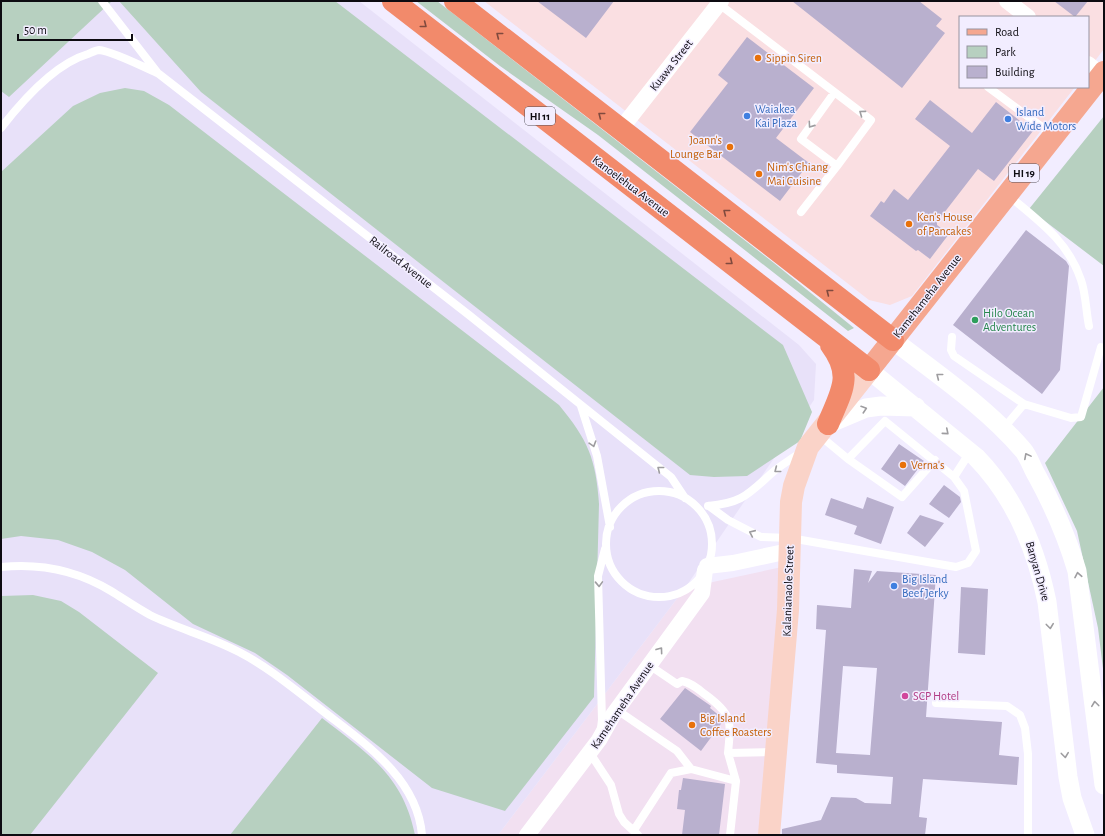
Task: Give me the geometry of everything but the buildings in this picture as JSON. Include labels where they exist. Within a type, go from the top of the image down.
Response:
[{"type":"highway","name":"Kanoelehua Avenue","points":[[393,1],[869,370]]},
{"type":"highway","points":[[456,1],[620,130],[893,340]]},
{"type":"highway","points":[[818,435],[843,385],[845,374],[838,356],[826,337]]},
{"type":"main road","name":"Kamehameha Avenue","points":[[1089,84],[1098,70]]},
{"type":"main road","name":"Kamehameha Avenue","points":[[869,370],[1054,136],[1086,88]]},
{"type":"main road","name":"Kalanianaole Street","points":[[769,835],[788,610],[791,502],[794,486],[818,435],[869,370]]},
{"type":"street","points":[[1007,1],[1025,16]]},
{"type":"street","name":"Kuawa Street","points":[[620,130],[720,2]]},
{"type":"street","points":[[893,340],[970,400],[1024,451],[1050,498],[1069,545],[1077,571],[1104,785]]},
{"type":"street","name":"Banyan Drive","points":[[869,370],[970,452],[991,473],[1017,512],[1027,534],[1040,571],[1047,602],[1068,777],[1072,798],[1086,835]]},
{"type":"street","points":[[818,435],[866,408],[881,406],[916,407]]},
{"type":"street","points":[[706,568],[733,563],[790,545]]},
{"type":"street","name":"Kamehameha Avenue","points":[[527,835],[594,746],[617,710],[702,593],[706,568]]},
{"type":"lane","points":[[102,1],[159,74]]},
{"type":"lane","points":[[720,2],[834,93],[871,120],[801,212]]},
{"type":"lane","name":"Railroad Avenue","points":[[1,128],[11,115],[61,66],[79,56],[99,50],[134,62],[159,74],[469,315],[672,477],[685,498]]},
{"type":"lane","points":[[989,88],[1054,136]]},
{"type":"lane","points":[[834,93],[801,139],[837,166]]},
{"type":"lane","points":[[1007,195],[1054,234],[1070,254],[1082,282],[1089,326]]},
{"type":"lane","points":[[952,337],[951,350],[954,356],[1024,404],[1071,418],[1082,417],[1101,347]]},
{"type":"lane","points":[[1002,429],[1024,404]]},
{"type":"lane","points":[[582,406],[597,456],[610,527]]},
{"type":"lane","points":[[709,506],[728,520],[761,537],[790,545],[956,566],[968,563],[976,551],[964,491],[954,477],[935,460],[885,421],[848,459]]},
{"type":"lane","points":[[697,507],[728,504],[751,493],[774,471],[818,435],[848,459],[902,497],[935,460]]},
{"type":"lane","points":[[954,477],[970,452]]},
{"type":"lane","points":[[606,546],[609,562],[617,576],[628,587],[643,594],[658,597],[674,594],[689,587],[699,578],[706,568],[711,552],[712,538],[709,524],[697,507],[685,498],[666,491],[652,491],[639,495],[625,503],[614,516],[610,527],[598,576],[602,720],[594,746],[612,785],[619,814],[624,822],[636,832],[671,773],[691,769],[736,781]]},
{"type":"lane","points":[[1,567],[48,568],[79,575],[110,590],[149,614],[239,652],[276,674],[378,754],[404,785],[415,805],[422,835]]},
{"type":"lane","points":[[650,665],[677,684],[682,681],[690,682],[727,713],[730,725],[728,753],[736,781],[730,835]]},
{"type":"lane","points":[[936,703],[1008,706],[1020,715],[1025,728],[1028,754],[1028,835]]},
{"type":"lane","points":[[617,710],[677,751],[691,769]]},
{"type":"lane","points":[[728,753],[776,752]]},
{"type":"shaded area","points":[[1,1],[359,1],[799,345],[816,364],[814,400],[685,588],[498,835],[1,835]]},
{"type":"shaded area","points":[[484,1],[1104,1],[1104,49],[1089,69],[1089,16],[959,16],[959,88],[1074,88],[912,296],[890,305],[869,300]]},
{"type":"shaded area","points":[[782,567],[761,835],[498,835],[685,588]]},
{"type":"green space","points":[[1,1],[112,1],[9,97],[1,91]]},
{"type":"green space","points":[[119,1],[335,1],[783,345],[812,412],[800,441],[747,476],[714,477],[690,475],[201,92]]},
{"type":"green space","points":[[416,1],[437,1],[774,263],[854,328],[848,331],[598,135],[500,66]]},
{"type":"green space","points":[[125,88],[144,91],[169,105],[559,405],[584,440],[596,474],[599,504],[594,697],[505,811],[432,788],[287,675],[255,653],[193,624],[125,570],[92,552],[58,540],[21,536],[1,539],[1,172],[73,106],[100,93]]},
{"type":"green space","points":[[1104,116],[1104,266],[1029,209]]},
{"type":"green space","points":[[1104,387],[1104,677],[1098,628],[1077,531],[1045,463]]},
{"type":"green space","points":[[33,595],[61,601],[79,612],[158,673],[30,835],[1,835],[1,596]]},
{"type":"green space","points":[[322,718],[354,743],[381,767],[402,796],[415,835],[230,835]]},
{"type":"place","name":"Sippin Siren","points":[[758,58]]},
{"type":"place","name":"Waiakea Kai Plaza","points":[[747,116]]},
{"type":"place","name":"Island Wide Motors","points":[[1008,119]]},
{"type":"place","name":"Joann's Lounge Bar","points":[[730,147]]},
{"type":"place","name":"Nim's Chiang Mai Cuisine","points":[[759,174]]},
{"type":"place","name":"Ken's House of Pancakes","points":[[909,224]]},
{"type":"place","name":"Hilo Ocean Adventures","points":[[975,320]]},
{"type":"place","name":"Verna's","points":[[903,465]]},
{"type":"place","name":"Big Island Beef Jerky","points":[[894,586]]},
{"type":"place","name":"SCP Hotel","points":[[905,696]]},
{"type":"place","name":"Big Island Coffee Roasters","points":[[692,725]]}]
